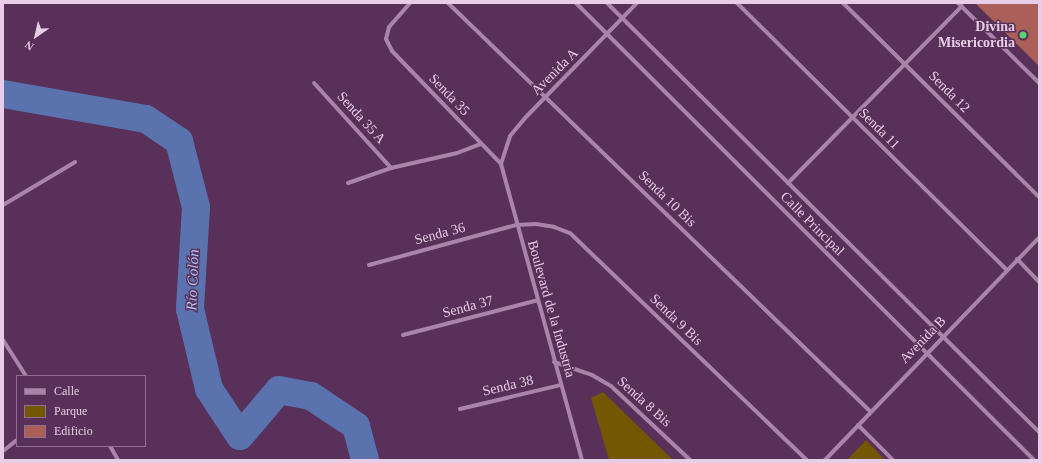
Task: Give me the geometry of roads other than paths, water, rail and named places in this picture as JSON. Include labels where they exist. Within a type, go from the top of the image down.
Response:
[{"type":"street","name":"Senda 35","points":[[410,3],[389,27],[386,38],[392,51],[480,144],[501,164]]},
{"type":"street","name":"Senda 10 Bis","points":[[448,3],[871,412]]},
{"type":"street","name":"Calle Principal","points":[[576,3],[925,354],[1034,460]]},
{"type":"street","name":"Calle Principal","points":[[607,3],[1039,432]]},
{"type":"street","name":"Avenida A","points":[[501,164],[510,136],[637,3]]},
{"type":"street","name":"Senda 11","points":[[737,3],[1007,270]]},
{"type":"street","name":"Senda 12","points":[[843,3],[1039,197]]},
{"type":"street","points":[[788,183],[906,64],[960,5],[1039,83]]},
{"type":"street","name":"Senda 35 A","points":[[314,83],[391,168]]},
{"type":"street","points":[[348,183],[391,168],[457,153],[480,144]]},
{"type":"street","points":[[3,205],[75,162]]},
{"type":"street","name":"Boulevard de la Industria","points":[[501,164],[516,225],[538,300],[581,460]]},
{"type":"street","name":"Senda 9 Bis","points":[[516,225],[536,224],[554,227],[570,233],[807,460]]},
{"type":"street","name":"Senda 36","points":[[369,264],[516,225]]},
{"type":"street","name":"Avenida B","points":[[825,460],[925,354],[1039,238]]},
{"type":"street","points":[[1017,259],[1039,282]]},
{"type":"street","name":"Senda 37","points":[[403,335],[538,300]]},
{"type":"street","points":[[3,340],[25,375]]},
{"type":"street","name":"Senda 8 Bis","points":[[554,362],[592,375],[611,386],[690,460]]},
{"type":"street","name":"Senda 38","points":[[460,409],[561,385]]},
{"type":"street","points":[[858,425],[893,460]]},
{"type":"street","points":[[3,451],[16,441]]},
{"type":"street","points":[[111,447],[118,460]]},
{"type":"waterway","name":"Río Colón","points":[[3,94],[146,119],[179,141],[196,207],[190,309],[209,389],[240,436],[279,390],[311,396],[356,426],[365,460]]},
{"type":"place","name":"Divina Misericordia","points":[[1023,35]]}]
